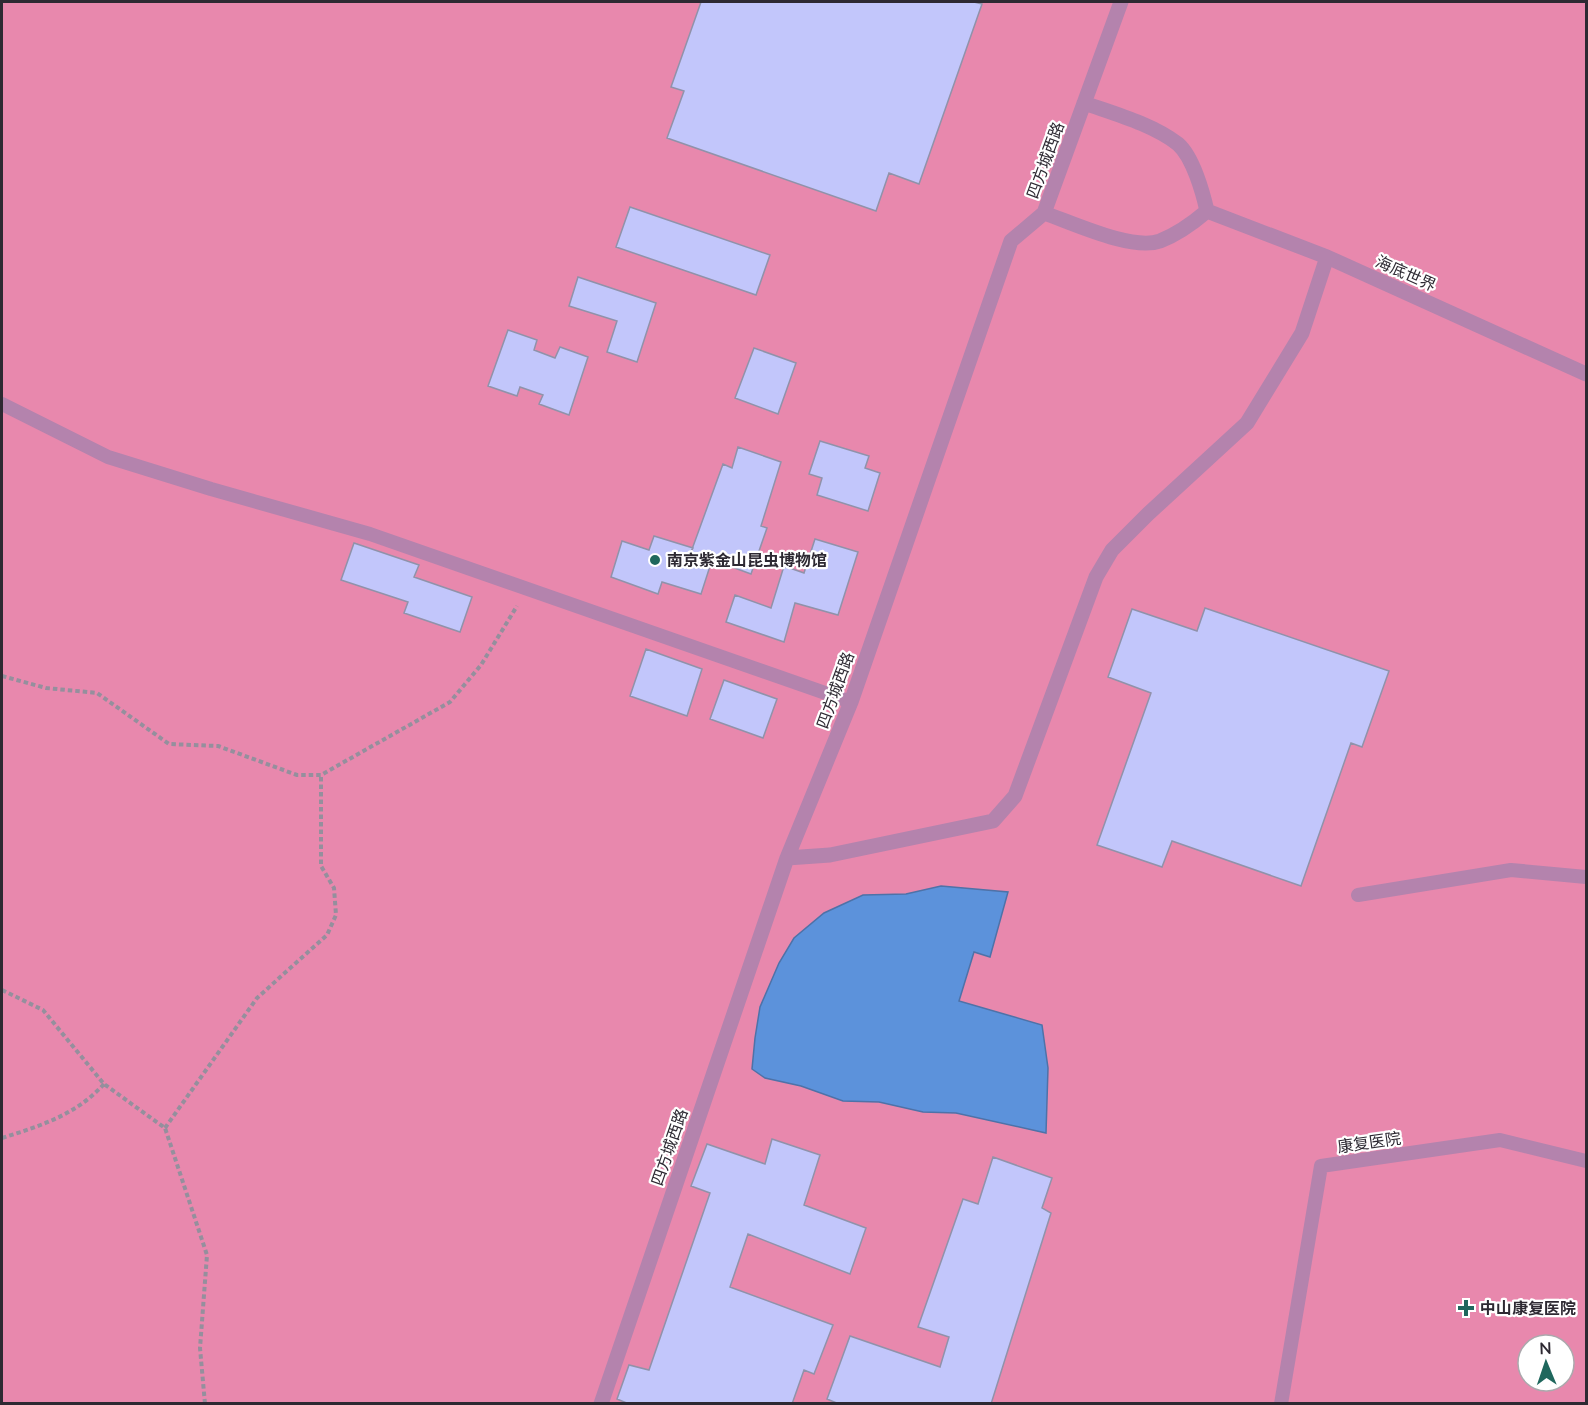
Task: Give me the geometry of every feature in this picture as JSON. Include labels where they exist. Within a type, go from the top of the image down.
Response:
[{"type":"street","name":"四方城西路","points":[[601,1404],[787,858],[850,702],[1011,241],[1044,213],[1121,2]]},
{"type":"street","points":[[1044,213],[1127,242],[1158,242],[1185,229],[1207,211],[1199,179],[1179,145],[1147,127],[1084,104]]},
{"type":"street","name":"海底世界","points":[[1207,211],[1327,257],[1587,374]]},
{"type":"street","points":[[787,858],[831,855],[993,821],[1015,796],[1096,577],[1112,550],[1247,423],[1302,333],[1327,257]]},
{"type":"lane","points":[[2,404],[108,457],[369,534],[850,702]]},
{"type":"lane","points":[[1358,895],[1511,870],[1587,878]]},
{"type":"lane","name":"康复医院","points":[[1281,1404],[1321,1166],[1500,1140],[1587,1161]]},
{"type":"path","points":[[2,676],[46,688],[97,693],[169,744],[218,747],[297,776],[321,775],[450,702],[481,665],[527,590]]},
{"type":"path","points":[[165,1128],[257,998],[327,935],[336,915],[334,888],[321,867],[321,775]]},
{"type":"path","points":[[2,990],[43,1010],[104,1084],[165,1128],[207,1255],[200,1348],[205,1404]]},
{"type":"path","points":[[2,1138],[44,1125],[91,1098],[104,1084]]},
{"type":"shaded area","points":[[2,2],[1586,2],[1586,1403],[2,1404]]},
{"type":"water","points":[[941,886],[1008,892],[990,957],[974,952],[959,1001],[1042,1025],[1048,1068],[1046,1133],[956,1113],[923,1112],[879,1102],[843,1101],[801,1086],[765,1078],[752,1069],[760,1007],[779,963],[794,938],[824,913],[863,895],[906,894]]},
{"type":"building","points":[[701,2],[974,2],[982,4],[919,184],[889,173],[876,211],[667,138],[684,91],[671,87]]},
{"type":"building","points":[[630,207],[770,255],[756,295],[616,247]]},
{"type":"building","points":[[578,277],[656,303],[637,362],[607,352],[617,321],[569,306]]},
{"type":"building","points":[[508,330],[537,340],[534,350],[555,358],[560,347],[588,357],[569,415],[539,404],[543,395],[520,387],[517,396],[488,386]]},
{"type":"building","points":[[754,348],[796,363],[778,414],[735,398]]},
{"type":"building","points":[[820,441],[869,456],[865,468],[880,473],[868,511],[817,495],[822,478],[809,474]]},
{"type":"building","points":[[738,447],[781,462],[761,526],[767,528],[751,574],[691,552],[723,464],[732,468]]},
{"type":"building","points":[[654,536],[693,548],[691,552],[712,560],[701,594],[662,582],[658,594],[611,577],[622,541],[649,550]]},
{"type":"building","points":[[815,539],[858,552],[838,615],[795,603],[784,642],[726,622],[735,595],[771,608],[784,566],[804,573]]},
{"type":"building","points":[[354,543],[419,565],[414,577],[472,597],[460,632],[404,613],[408,602],[341,580]]},
{"type":"building","points":[[1205,608],[1389,671],[1362,747],[1351,743],[1301,886],[1172,841],[1162,867],[1097,845],[1151,693],[1108,677],[1132,609],[1197,631]]},
{"type":"building","points":[[646,649],[702,669],[687,716],[630,696]]},
{"type":"building","points":[[724,680],[777,699],[763,738],[710,719]]},
{"type":"building","points":[[772,1139],[820,1155],[804,1205],[866,1228],[850,1274],[748,1234],[730,1287],[833,1325],[814,1374],[804,1370],[792,1404],[629,1404],[617,1399],[629,1365],[649,1370],[710,1193],[691,1186],[707,1144],[765,1164]]},
{"type":"building","points":[[993,1157],[1052,1178],[1042,1208],[1051,1213],[991,1404],[839,1404],[827,1399],[850,1336],[940,1367],[949,1337],[918,1327],[963,1199],[978,1204]]},
{"type":"place","name":"南京紫金山昆虫博物馆","points":[[655,560]]},
{"type":"place","name":"中山康复医院","points":[[1466,1308]]}]
